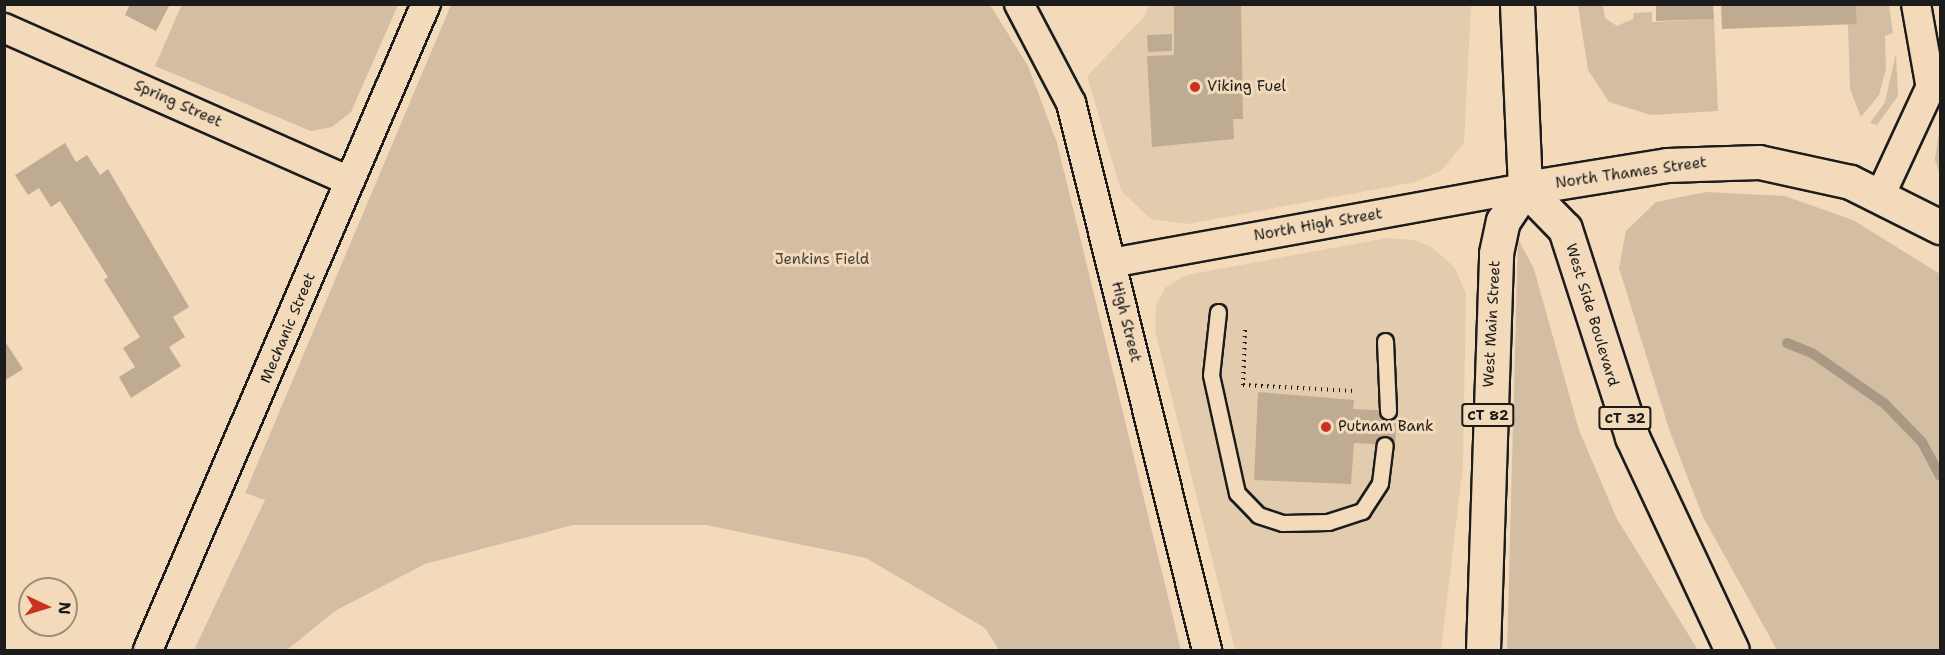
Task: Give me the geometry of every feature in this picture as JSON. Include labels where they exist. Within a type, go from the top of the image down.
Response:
[{"type":"main road","points":[[1517,4],[1525,188]]},
{"type":"main road","name":"North Thames Street","points":[[1525,188],[1649,168],[1739,161],[1803,168],[1881,194],[1941,227]]},
{"type":"main road","name":"West Main Street","points":[[1483,651],[1496,253],[1503,221],[1525,188]]},
{"type":"main road","name":"West Side Boulevard","points":[[1525,188],[1565,229],[1632,437],[1732,651]]},
{"type":"street","name":"Mechanic Street","points":[[147,651],[426,4]]},
{"type":"street","name":"High Street","points":[[1019,4],[1071,103],[1207,651]]},
{"type":"street","points":[[1881,194],[1935,75],[1916,4]]},
{"type":"street","name":"Spring Street","points":[[4,28],[351,181]]},
{"type":"street","name":"North High Street","points":[[1112,263],[1525,188]]},
{"type":"lane","points":[[1218,312],[1211,375],[1237,493],[1258,515],[1283,523],[1328,522],[1362,510],[1380,483],[1385,445]]},
{"type":"lane","points":[[1385,341],[1388,411]]},
{"type":"path","points":[[1245,330],[1243,385],[1355,391]]},
{"type":"shaded area","points":[[1148,5],[1471,5],[1464,143],[1442,170],[1416,182],[1187,224],[1151,219],[1121,191],[1087,76],[1145,16]]},
{"type":"shaded area","points":[[1387,238],[1414,240],[1433,248],[1455,268],[1466,294],[1463,466],[1441,650],[1235,650],[1155,331],[1156,305],[1165,288],[1186,275]]},
{"type":"green space","points":[[182,4],[398,5],[351,112],[332,127],[311,131],[155,66]]},
{"type":"green space","name":"Jenkins Field","points":[[451,5],[990,5],[1028,66],[1057,143],[1181,650],[999,650],[985,628],[866,558],[706,525],[573,525],[425,564],[335,611],[287,650],[194,650],[265,500],[245,493]]},
{"type":"green space","points":[[1578,5],[1603,5],[1605,18],[1617,26],[1633,19],[1634,13],[1652,12],[1652,22],[1714,19],[1718,111],[1651,115],[1609,102],[1588,70]]},
{"type":"green space","points":[[1856,5],[1889,5],[1893,33],[1885,36],[1886,69],[1879,95],[1861,117],[1850,89],[1848,24],[1857,23]]},
{"type":"green space","points":[[1896,53],[1898,96],[1877,125],[1870,123],[1885,102]]},
{"type":"green space","points":[[1940,124],[1940,175],[1935,160]]},
{"type":"green space","points":[[1706,192],[1785,196],[1853,220],[1940,274],[1940,650],[1777,650],[1703,517],[1670,432],[1619,268],[1626,231],[1656,202]]},
{"type":"green space","points":[[1518,239],[1534,269],[1579,430],[1617,519],[1698,650],[1507,650]]},
{"type":"building","points":[[130,4],[170,4],[156,31],[125,15]]},
{"type":"building","name":"Viking Fuel","points":[[1174,4],[1241,4],[1243,119],[1233,119],[1234,139],[1152,147],[1147,56],[1174,55]]},
{"type":"building","points":[[1656,4],[1713,4],[1714,19],[1656,21]]},
{"type":"building","points":[[1721,4],[1856,4],[1857,24],[1722,29]]},
{"type":"building","points":[[1172,34],[1172,51],[1148,52],[1147,35]]},
{"type":"building","points":[[65,143],[76,162],[87,155],[100,175],[108,169],[189,307],[173,317],[185,337],[169,347],[181,366],[131,398],[119,377],[135,367],[123,348],[140,337],[104,280],[108,277],[60,201],[51,207],[39,188],[28,195],[15,175]]},
{"type":"building","points":[[4,340],[23,369],[4,381]]},
{"type":"building","name":"Putnam Bank","points":[[1258,392],[1354,400],[1353,409],[1397,411],[1395,445],[1354,443],[1351,484],[1254,480]]},
{"type":"waterway","points":[[1787,343],[1812,353],[1885,404],[1922,442],[1940,476]]},
{"type":"place","name":"Viking Fuel","points":[[1195,87]]},
{"type":"place","name":"Putnam Bank","points":[[1326,427]]}]
